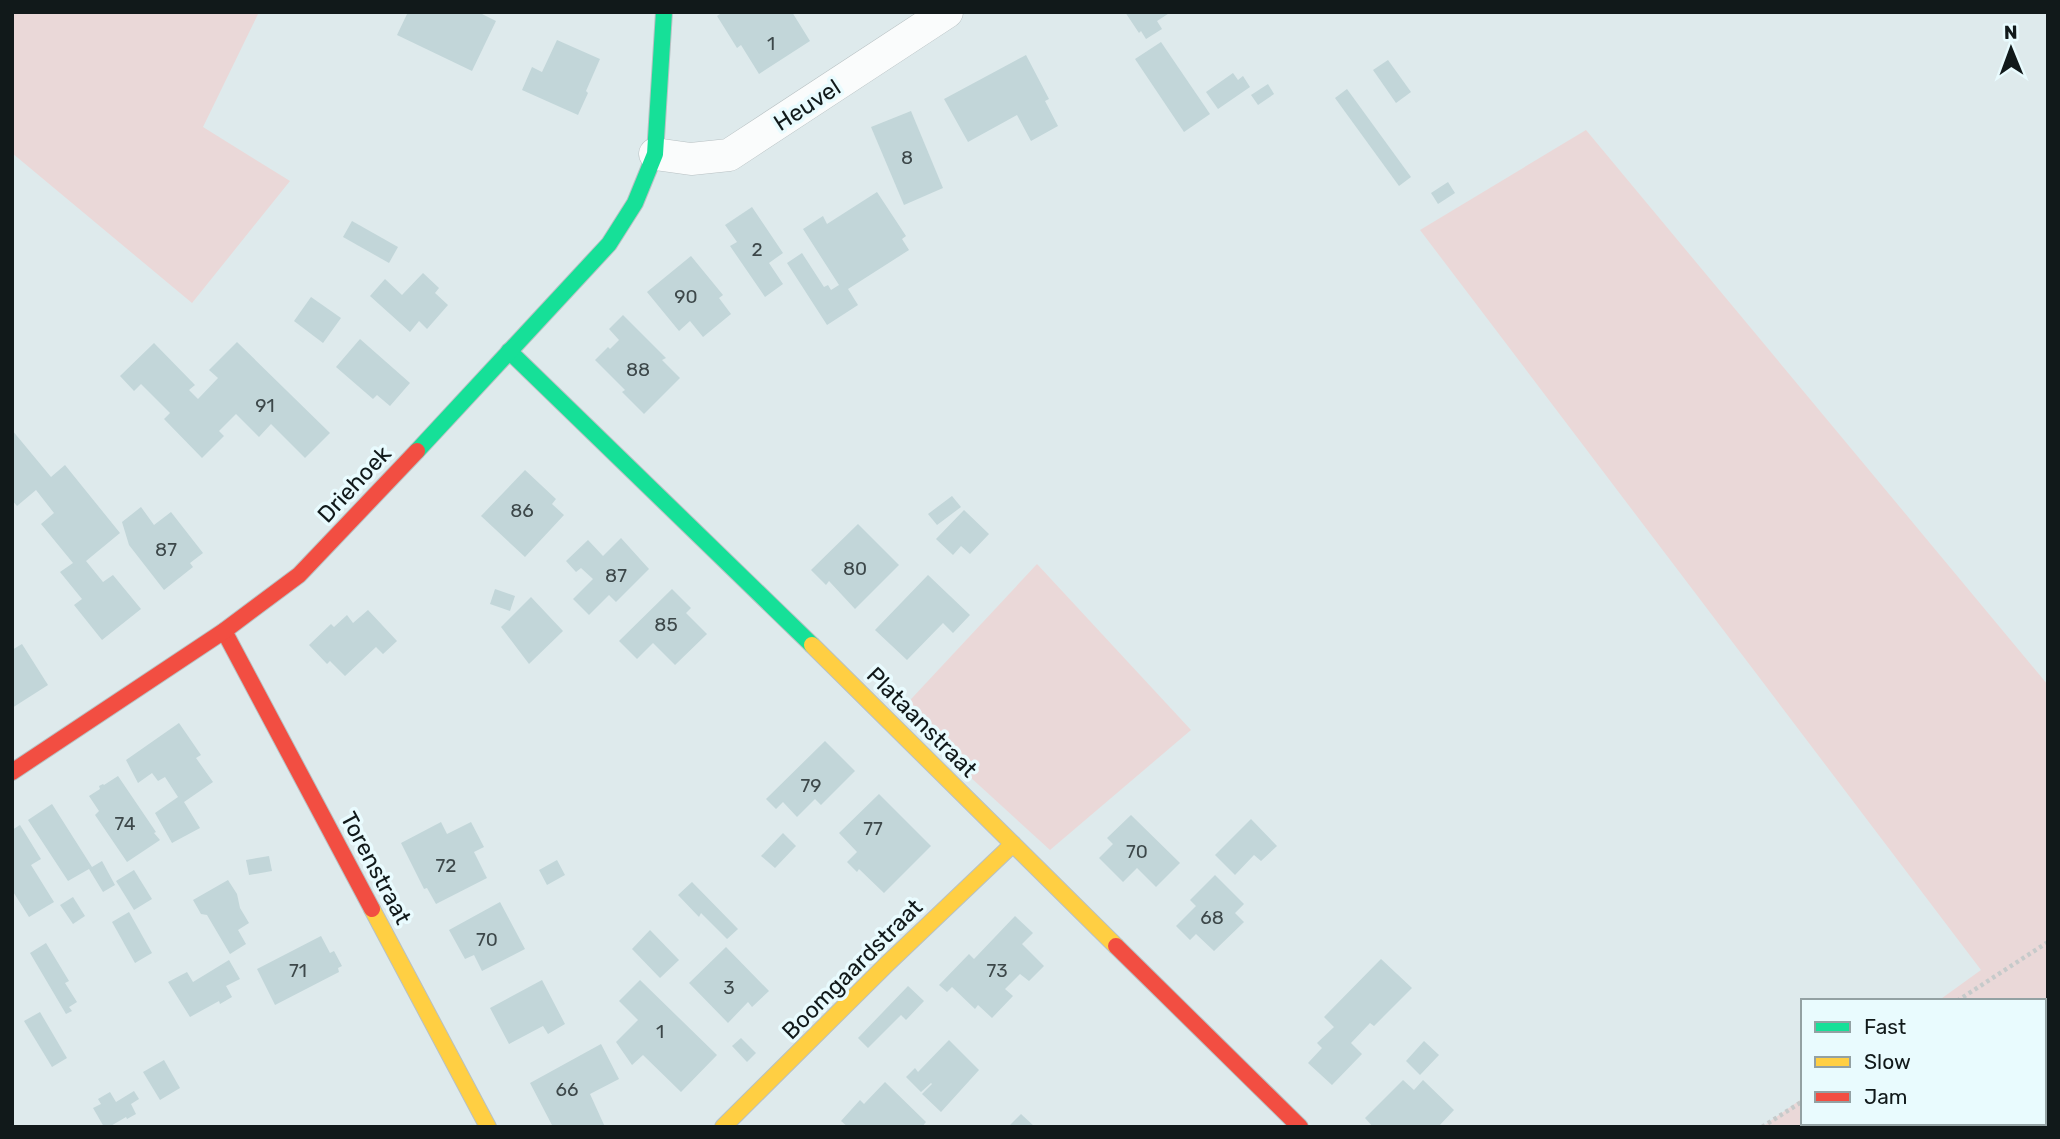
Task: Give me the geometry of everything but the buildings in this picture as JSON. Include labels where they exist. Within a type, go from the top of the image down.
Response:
[{"type":"street","name":"Driehoek","points":[[12,772],[224,631],[299,575],[609,244],[635,203],[655,154],[664,12]]},
{"type":"street","name":"Heuvel","points":[[655,154],[691,159],[729,156],[947,12]]},
{"type":"street","name":"Plataanstraat","points":[[509,351],[1300,1127]]},
{"type":"street","name":"Torenstraat","points":[[224,631],[488,1127]]},
{"type":"street","name":"Boomgaardstraat","points":[[723,1127],[778,1076],[854,996],[1013,844]]},
{"type":"path","points":[[1960,999],[2048,942]]},
{"type":"path","points":[[1762,1127],[1801,1102]]},
{"type":"shaded area","points":[[12,12],[259,12],[203,127],[290,181],[192,303],[12,153]]},
{"type":"shaded area","points":[[1586,130],[2048,685],[2048,1127],[1762,1127],[1801,1099],[1801,1125],[2046,1125],[2046,999],[1941,999],[1981,970],[1420,230]]},
{"type":"shaded area","points":[[1037,564],[1191,730],[1050,850],[899,712]]},
{"type":"traffic: fast","points":[[417,451],[609,244],[635,203],[655,154],[664,12]]},
{"type":"traffic: fast","points":[[509,351],[812,645]]},
{"type":"traffic: slow","points":[[812,645],[1116,946]]},
{"type":"traffic: slow","points":[[723,1127],[886,965],[1013,844]]},
{"type":"traffic: slow","points":[[372,909],[488,1127]]},
{"type":"traffic: jam","points":[[12,772],[224,631],[299,575],[417,451]]},
{"type":"traffic: jam","points":[[224,631],[372,909]]},
{"type":"traffic: jam","points":[[1116,946],[1300,1127]]}]
